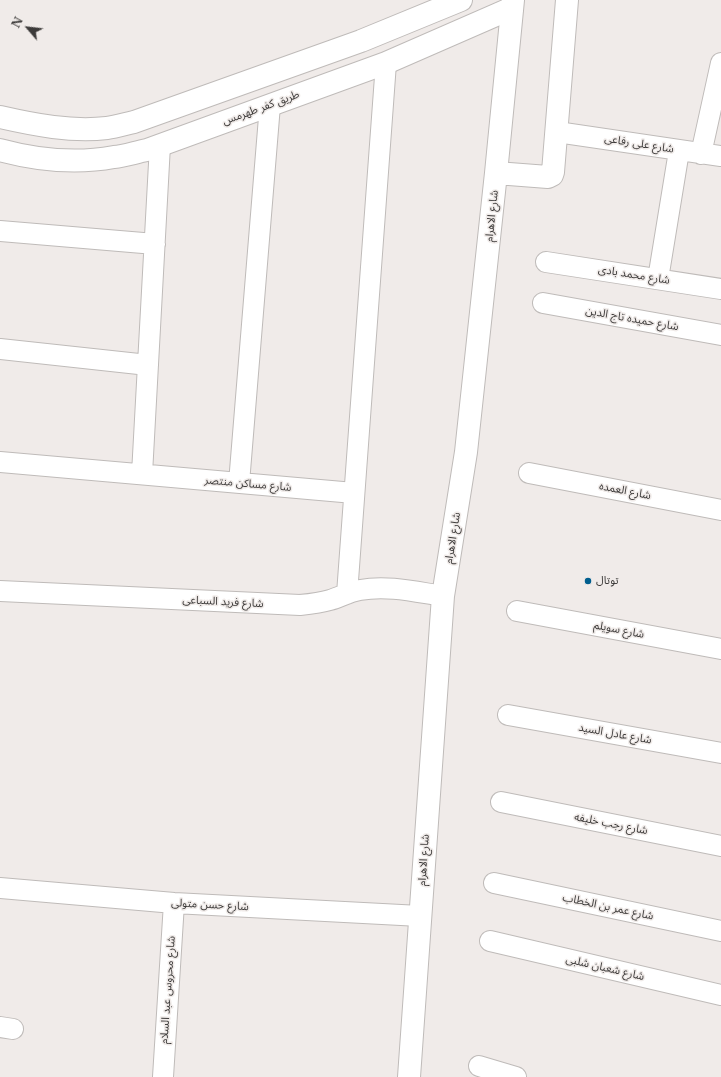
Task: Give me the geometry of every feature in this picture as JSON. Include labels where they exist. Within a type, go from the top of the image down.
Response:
[{"type":"main road","points":[[0,117],[50,127],[82,129],[108,128],[134,122],[361,41],[462,0]]},
{"type":"main road","points":[[496,173],[552,175],[557,132],[567,0]]},
{"type":"main road","name":"طريق كفر طهرمس","points":[[0,150],[24,156],[54,160],[84,161],[114,158],[147,150],[386,63],[512,4]]},
{"type":"main road","name":"شارع الاهرام","points":[[409,1077],[444,596],[466,452],[496,173],[512,4]]},
{"type":"main road","points":[[108,128],[114,158]]},
{"type":"street","points":[[347,594],[386,63]]},
{"type":"street","points":[[701,154],[721,64]]},
{"type":"street","points":[[239,483],[270,105]]},
{"type":"street","name":"شارع على رفاعى","points":[[557,132],[721,156]]},
{"type":"street","points":[[142,474],[160,145]]},
{"type":"street","points":[[658,279],[680,150]]},
{"type":"street","points":[[0,231],[155,244]]},
{"type":"street","name":"شارع محمد بادى","points":[[546,262],[721,289]]},
{"type":"street","name":"شارع حميده تاج الدين","points":[[543,303],[721,335]]},
{"type":"street","points":[[0,349],[148,366]]},
{"type":"street","name":"شارع مساكن منتصر","points":[[0,462],[354,493]]},
{"type":"street","name":"شارع العمده","points":[[528,473],[721,510]]},
{"type":"street","name":"شارع فريد السباعى","points":[[0,591],[300,605],[316,604],[361,590],[390,588],[444,596]]},
{"type":"street","name":"شارع سويلم","points":[[517,611],[721,649]]},
{"type":"street","name":"شارع عادل السيد","points":[[508,715],[721,753]]},
{"type":"street","name":"شارع رجب خليفه","points":[[501,802],[721,846]]},
{"type":"street","name":"شارع عمر بن الخطاب","points":[[494,883],[721,931]]},
{"type":"street","name":"شارع حسن متولى","points":[[0,888],[174,903],[420,916]]},
{"type":"street","name":"شارع محروس عبد السلام","points":[[163,1077],[174,903]]},
{"type":"street","name":"شارع شعبان شلبى","points":[[490,941],[721,995]]},
{"type":"street","points":[[479,1066],[516,1077]]},
{"type":"place","name":"توتال","points":[[588,581]]}]
